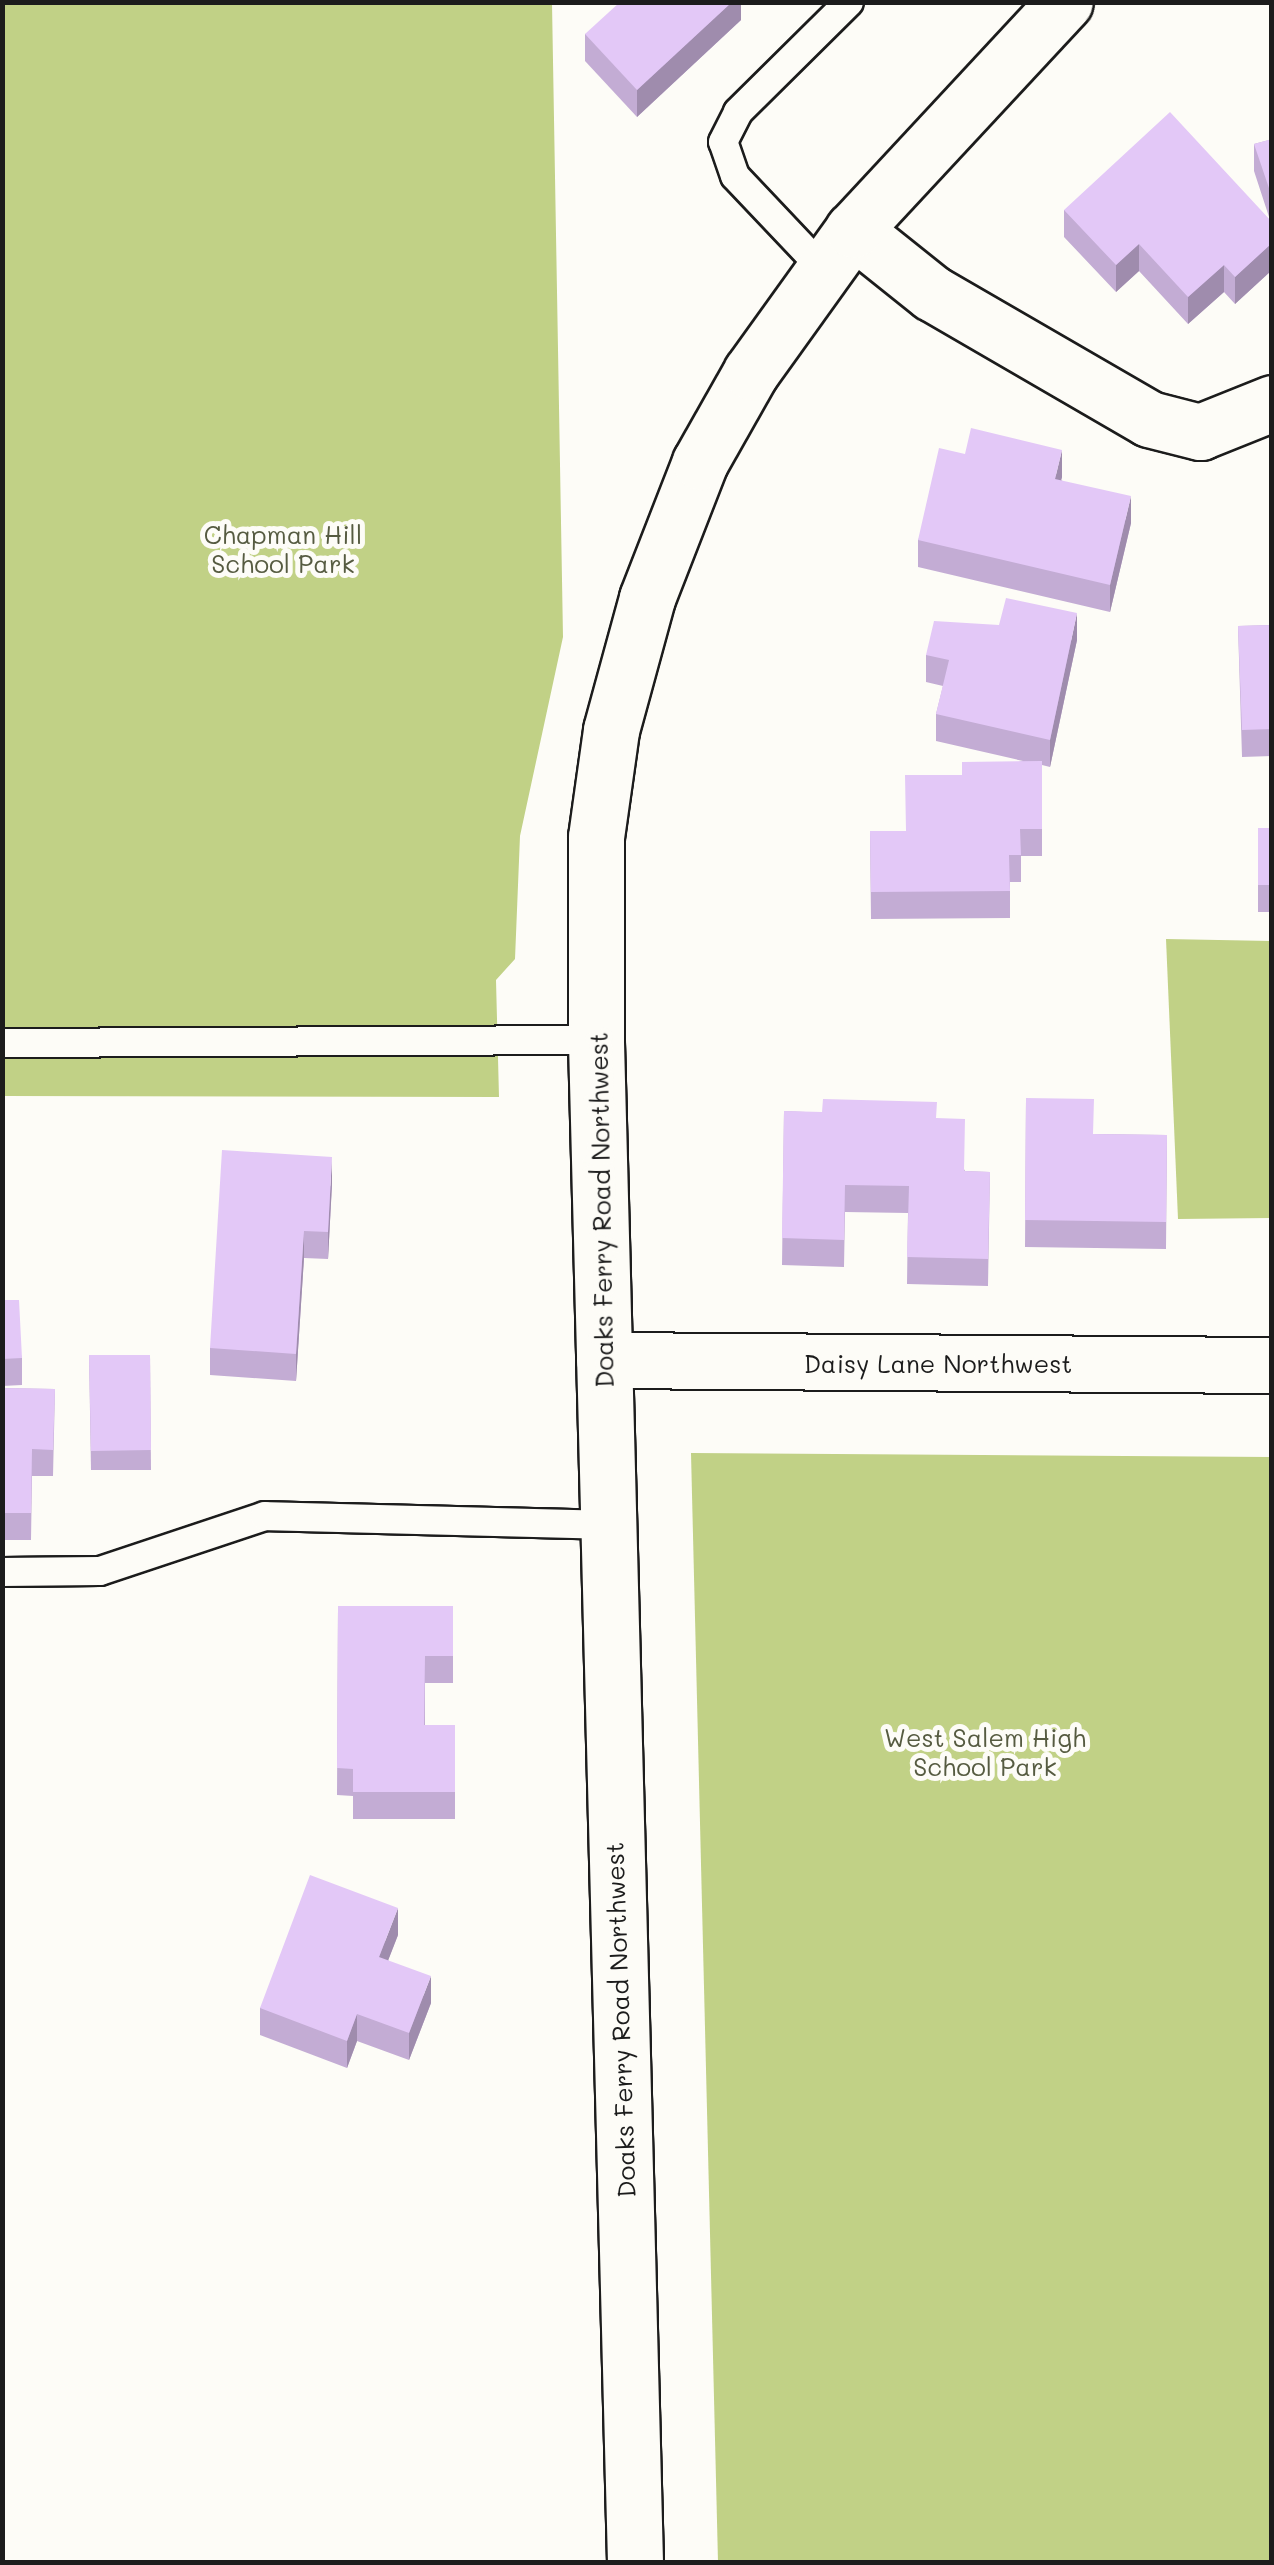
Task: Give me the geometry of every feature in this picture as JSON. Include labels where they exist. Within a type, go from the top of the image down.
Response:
[{"type":"main road","name":"Doaks Ferry Road Northwest","points":[[635,2562],[596,1040],[596,837],[611,730],[647,598],[700,462],[838,250],[1065,2]]},
{"type":"main road","points":[[838,250],[932,293],[1149,419],[1200,432],[1272,403]]},
{"type":"main road","name":"Daisy Lane Northwest","points":[[604,1360],[1272,1365]]},
{"type":"lane","points":[[838,250],[735,176],[723,142],[738,112],[849,2]]},
{"type":"lane","points":[[2,1043],[596,1040]]},
{"type":"lane","points":[[2,1572],[100,1571],[265,1516],[608,1525]]},
{"type":"green space","name":"Chapman Hill School Park","points":[[3,3],[552,3],[563,637],[520,836],[515,959],[496,980],[499,1097],[3,1096]]},
{"type":"green space","points":[[1166,939],[1271,941],[1271,1218],[1178,1219]]},
{"type":"green space","name":"West Salem High School Park","points":[[691,1453],[1271,1457],[1271,2562],[718,2562]]},
{"type":"building","points":[[620,2],[732,2],[637,90],[585,34]]},
{"type":"building","points":[[1170,112],[1272,222],[1272,243],[1235,277],[1224,265],[1188,297],[1139,244],[1116,265],[1064,210]]},
{"type":"building","points":[[1272,139],[1272,197],[1254,144]]},
{"type":"building","points":[[971,428],[1062,450],[1055,479],[1131,496],[1110,585],[918,540],[939,448],[965,454]]},
{"type":"building","points":[[1006,598],[1077,613],[1050,740],[936,714],[949,660],[926,655],[934,621],[999,625]]},
{"type":"building","points":[[1272,625],[1272,729],[1242,730],[1238,626]]},
{"type":"building","points":[[1042,761],[1042,829],[1020,829],[1021,855],[1009,855],[1010,891],[871,892],[870,831],[906,831],[905,775],[962,775],[962,762]]},
{"type":"building","points":[[1258,828],[1272,828],[1272,885],[1258,885]]},
{"type":"building","points":[[1026,1098],[1094,1099],[1093,1134],[1167,1135],[1166,1222],[1025,1220]]},
{"type":"building","points":[[823,1099],[937,1102],[936,1118],[965,1119],[964,1171],[990,1172],[988,1259],[907,1257],[909,1186],[845,1185],[844,1240],[782,1238],[784,1111],[822,1112]]},
{"type":"building","points":[[222,1150],[332,1157],[328,1232],[304,1231],[296,1354],[210,1348]]},
{"type":"building","points":[[2,1278],[3,1300],[19,1300],[22,1358],[2,1359]]},
{"type":"building","points":[[89,1355],[150,1355],[151,1450],[91,1451]]},
{"type":"building","points":[[2,1388],[55,1389],[53,1450],[32,1449],[31,1513],[2,1513]]},
{"type":"building","points":[[338,1606],[453,1606],[453,1656],[425,1656],[424,1725],[455,1725],[455,1792],[353,1792],[353,1769],[337,1768]]},
{"type":"building","points":[[310,1875],[398,1908],[379,1957],[431,1976],[409,2033],[357,2014],[347,2041],[260,2008]]}]
